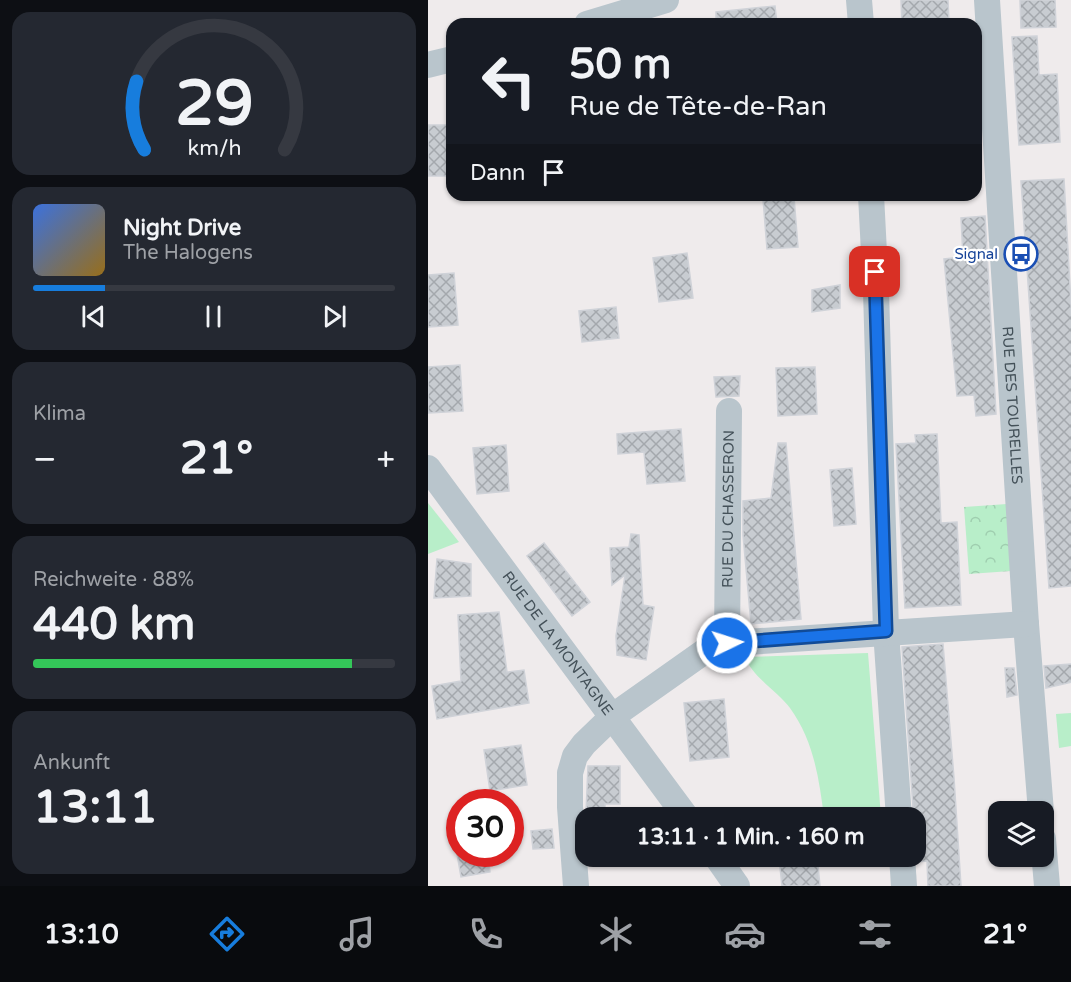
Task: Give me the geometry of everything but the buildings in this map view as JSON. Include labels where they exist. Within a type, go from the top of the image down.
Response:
[{"type":"street","points":[[607,18],[666,0]]},
{"type":"street","points":[[859,0],[860,18]]},
{"type":"street","name":"RUE DES TOURELLES","points":[[987,0],[1026,624],[1040,801]]},
{"type":"street","points":[[428,66],[446,62]]},
{"type":"street","points":[[870,201],[876,291],[886,631],[898,807]]},
{"type":"street","name":"RUE DU CHASSERON","points":[[727,643],[729,411]]},
{"type":"street","name":"RUE DE LA MONTAGNE","points":[[428,468],[679,807]]},
{"type":"street","points":[[576,886],[570,773],[575,756],[613,716],[715,644],[886,631],[1026,624]]},
{"type":"street","points":[[724,867],[737,886]]},
{"type":"street","points":[[903,867],[904,886]]},
{"type":"street","points":[[1045,867],[1047,886]]},
{"type":"green space","points":[[428,503],[459,542],[428,554]]},
{"type":"green space","points":[[1007,504],[1011,571],[969,574],[964,507]]},
{"type":"green space","points":[[868,653],[880,807],[822,807],[814,761],[805,734],[790,708],[753,670],[746,657]]},
{"type":"green space","points":[[1071,713],[1071,746],[1059,748],[1056,714]]},
{"type":"place","name":"Signal","points":[[1021,254]]},
{"type":"route","points":[[727,643],[886,631],[875,272]]}]
